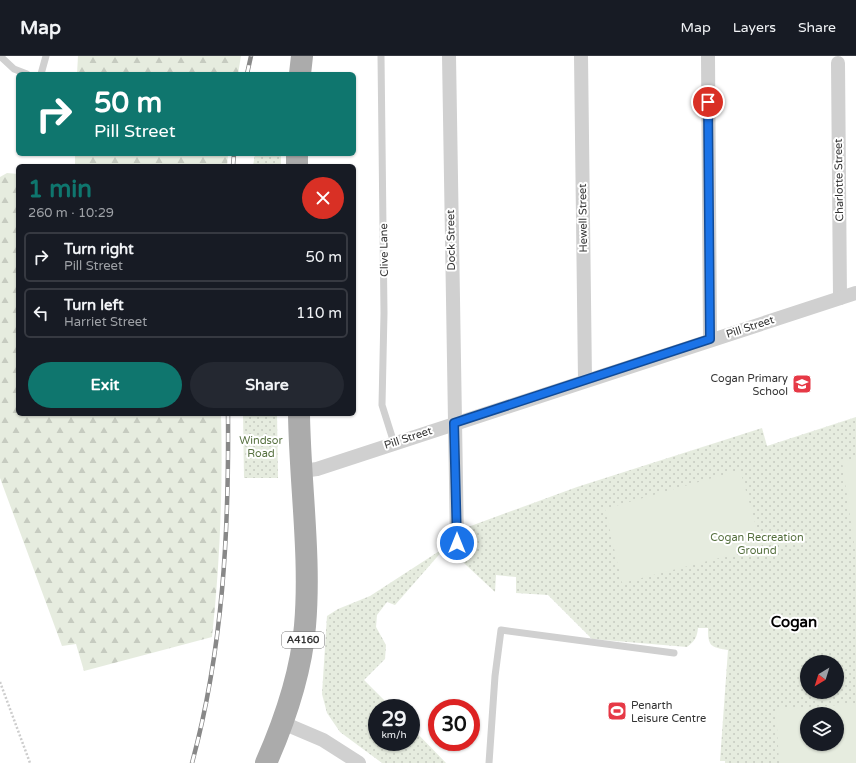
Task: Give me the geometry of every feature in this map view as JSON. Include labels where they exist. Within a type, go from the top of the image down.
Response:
[{"type":"main road","points":[[300,72],[302,56]]},
{"type":"main road","name":"A4160","points":[[266,763],[282,723],[295,684],[305,627],[306,587],[299,416]]},
{"type":"street","name":"Dock Street","points":[[449,56],[457,543]]},
{"type":"street","name":"Hewell Street","points":[[581,56],[585,380]]},
{"type":"street","points":[[708,56],[710,339]]},
{"type":"street","name":"Charlotte Street","points":[[838,62],[840,298]]},
{"type":"street","name":"Pill Street","points":[[302,471],[317,469],[710,339],[856,293]]},
{"type":"street","points":[[282,723],[322,740],[359,763]]},
{"type":"lane","points":[[0,56],[14,69],[21,72]]},
{"type":"lane","points":[[42,72],[46,56]]},
{"type":"lane","name":"Clive Lane","points":[[381,56],[384,292],[382,405],[394,443]]},
{"type":"lane","points":[[489,763],[495,676],[502,630],[674,653]]},
{"type":"path","points":[[0,682],[30,763]]},
{"type":"green space","points":[[78,56],[241,56],[238,72],[77,72]]},
{"type":"green space","points":[[75,156],[228,156],[227,164],[75,164]]},
{"type":"green space","points":[[255,156],[281,156],[281,164],[253,164]]},
{"type":"green space","points":[[7,173],[16,174],[16,416],[221,416],[222,470],[220,526],[212,637],[84,671],[76,644],[62,646],[0,478],[0,177]]},
{"type":"green space","name":"Windsor Road","points":[[243,416],[277,416],[278,478],[244,478]]},
{"type":"green space","name":"Cogan Recreation Ground","points":[[856,417],[856,763],[725,763],[725,761],[720,761],[728,650],[711,645],[708,628],[698,628],[695,639],[687,647],[592,639],[548,595],[516,593],[516,577],[496,575],[495,592],[450,550],[444,549],[395,605],[387,602],[377,615],[376,627],[386,645],[385,659],[364,680],[383,699],[368,699],[368,751],[420,751],[420,736],[428,744],[428,751],[434,751],[446,763],[382,763],[340,732],[327,713],[322,694],[327,616],[338,609],[370,596],[444,548],[467,549],[468,527],[577,487],[762,428],[767,446]]},
{"type":"green space","points":[[856,459],[856,557],[842,461]]},
{"type":"green space","points":[[740,470],[762,547],[622,583],[605,509]]},
{"type":"green space","points":[[856,704],[856,763],[779,763],[776,709],[800,708],[800,751],[844,751],[844,707],[808,707]]},
{"type":"railway","points":[[247,72],[251,56]]},
{"type":"railway","points":[[233,164],[234,156]]},
{"type":"railway","points":[[192,763],[211,677],[222,590],[227,502],[228,416]]},
{"type":"place","name":"Cogan Primary School","points":[[802,384]]},
{"type":"place","name":"Penarth Leisure Centre","points":[[617,711]]},
{"type":"district","name":"Cogan","points":[[794,622]]},
{"type":"route","points":[[457,543],[457,482],[454,423],[710,339],[708,102]]}]
